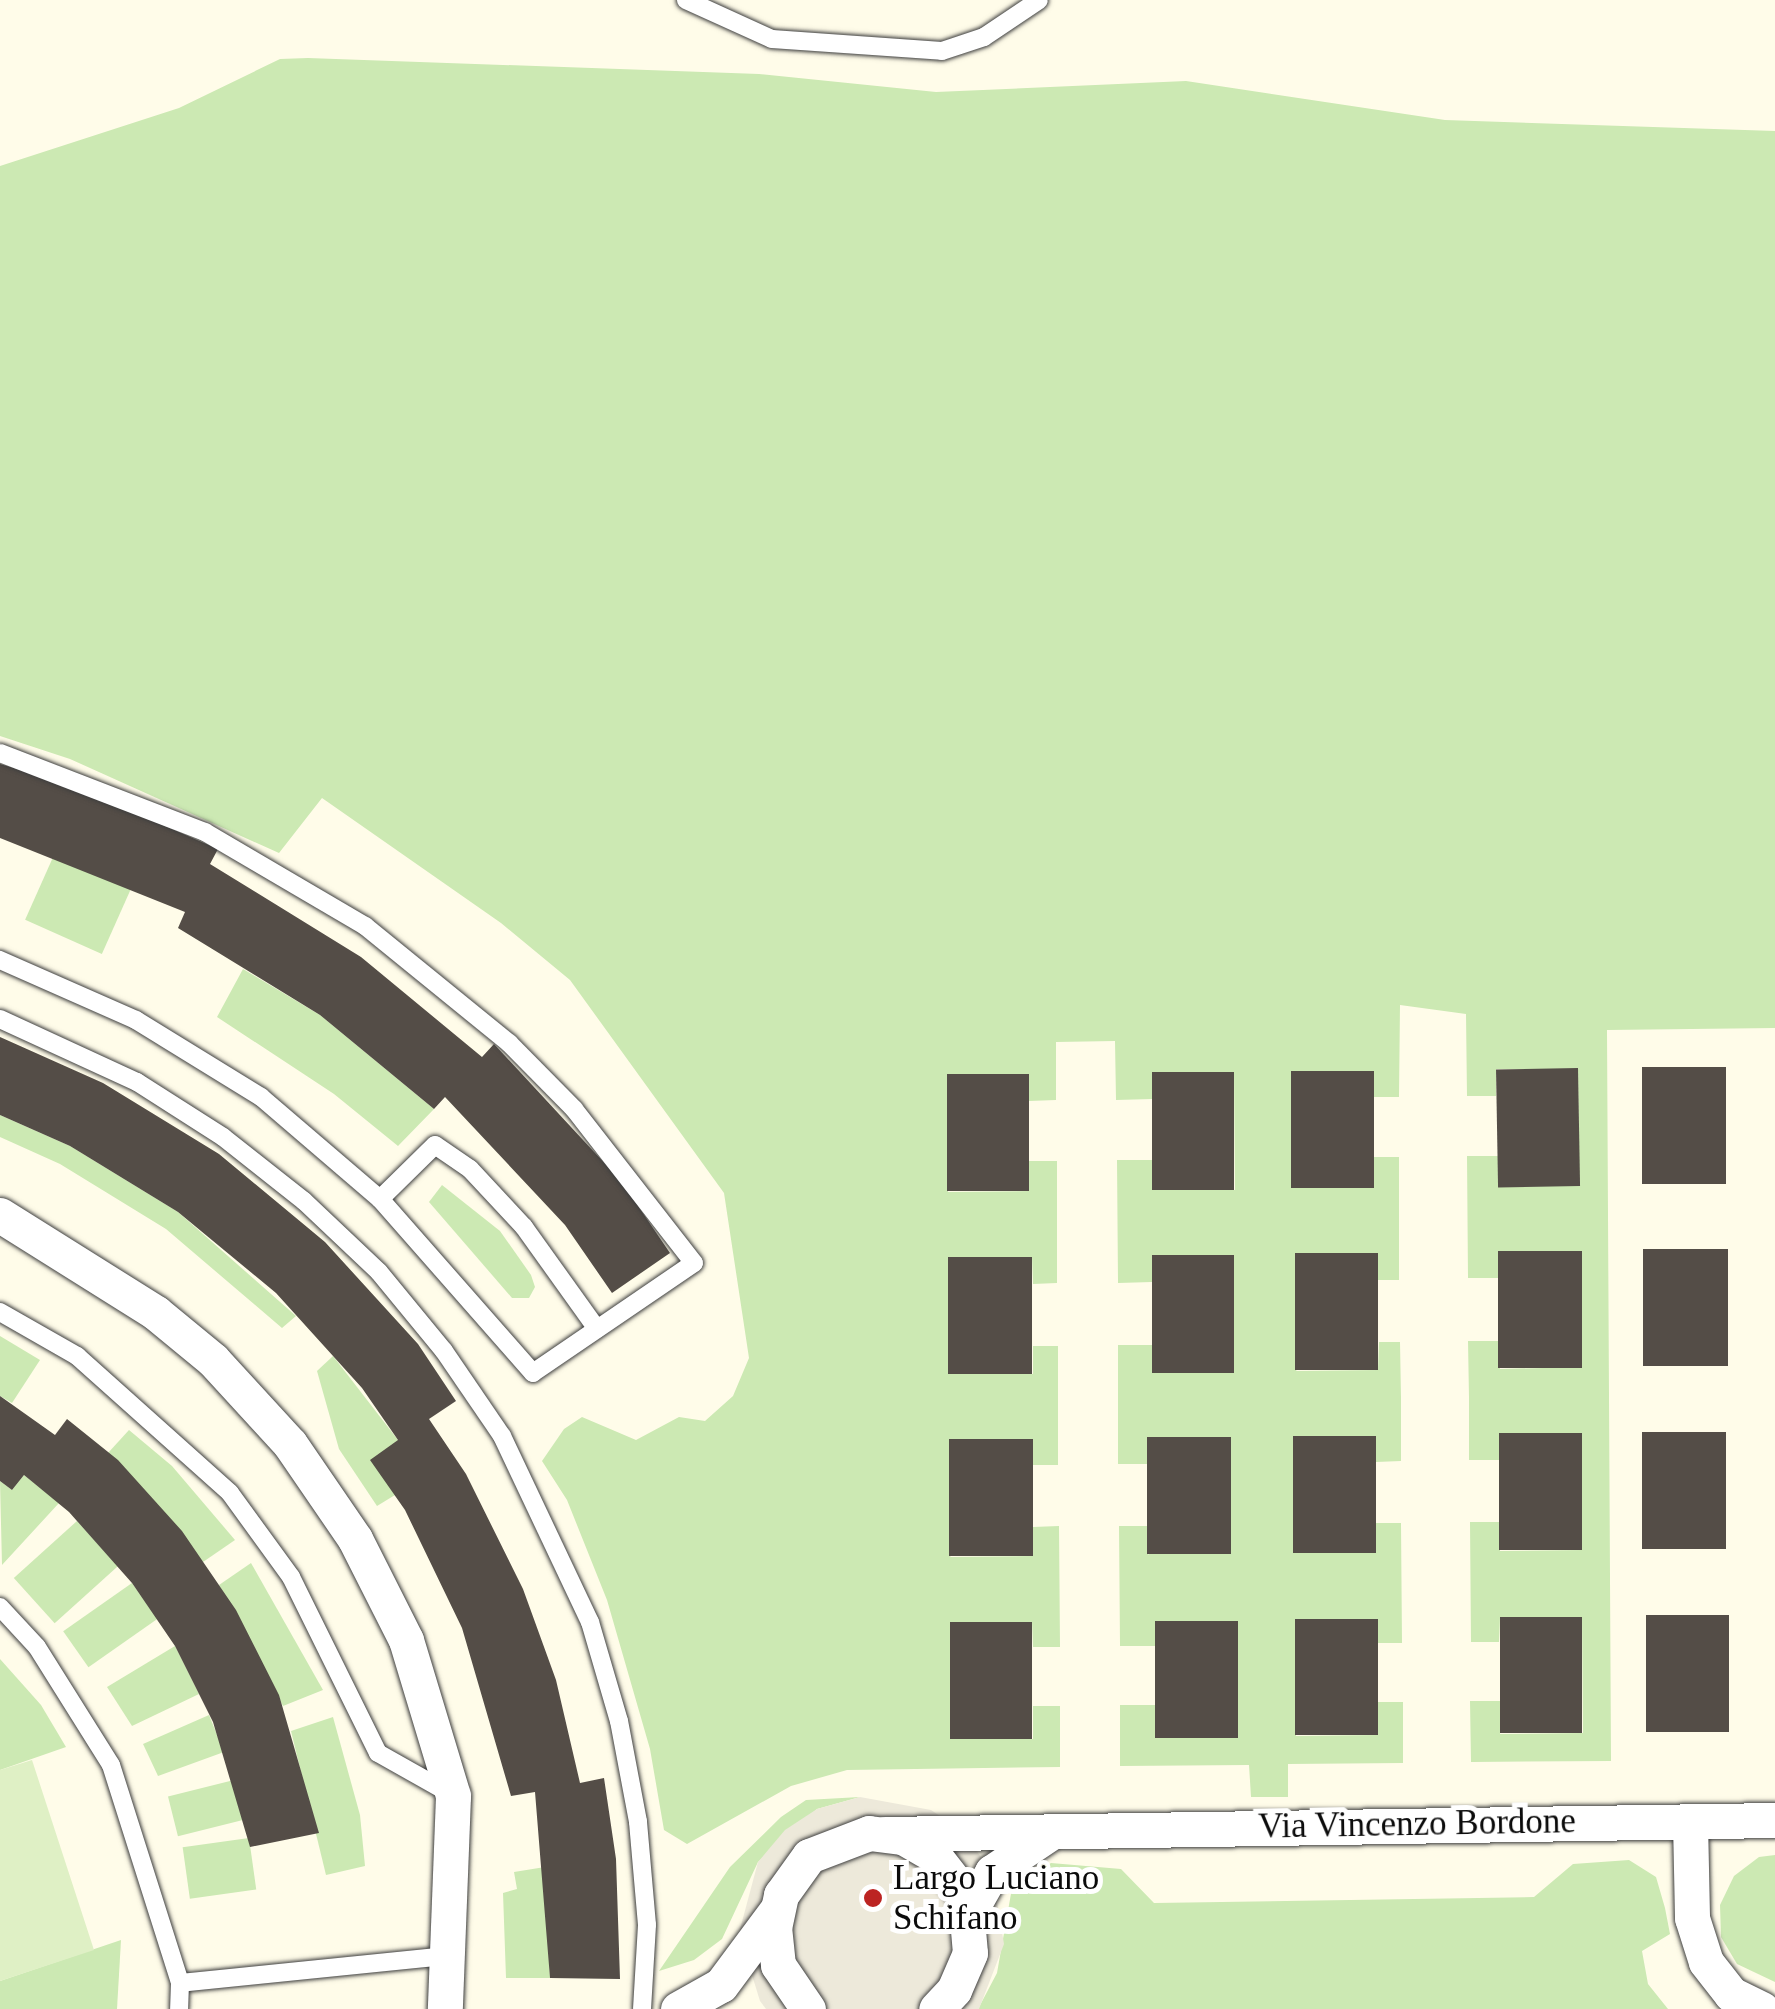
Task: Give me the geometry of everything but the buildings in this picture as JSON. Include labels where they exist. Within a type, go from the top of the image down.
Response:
[{"type":"street","points":[[0,1216],[156,1313],[213,1360],[290,1444],[356,1540],[406,1640],[454,1796],[445,2009]]},
{"type":"street","name":"Via Vincenzo Bordone","points":[[678,2009],[721,1985],[776,1910],[788,1880],[810,1856],[853,1835],[1058,1828],[1775,1820]]},
{"type":"street","points":[[1690,1821],[1692,1918],[1706,1962],[1731,1994],[1762,2009]]},
{"type":"street","points":[[936,2009],[964,1972],[970,1912],[1008,1856],[1058,1828]]},
{"type":"street","points":[[885,1834],[918,1844],[946,1866],[970,1912]]},
{"type":"street","points":[[776,1910],[778,1965],[808,2009]]},
{"type":"lane","points":[[686,0],[772,39],[942,52],[984,36],[1039,0]]},
{"type":"lane","points":[[0,753],[120,794],[286,876],[380,938],[509,1044],[622,1166],[694,1264],[533,1373],[380,1199],[246,1087],[136,1020],[0,960]]},
{"type":"lane","points":[[0,1019],[137,1082],[224,1137],[304,1200],[390,1285],[502,1436],[590,1622],[619,1720],[638,1822],[647,1925],[642,2009]]},
{"type":"lane","points":[[380,1199],[434,1145],[470,1169],[524,1228],[597,1330]]},
{"type":"lane","points":[[0,1312],[77,1356],[230,1493],[291,1577],[378,1752],[454,1796]]},
{"type":"lane","points":[[0,1606],[37,1647],[111,1765],[180,1984],[179,2009]]},
{"type":"lane","points":[[180,1984],[446,1956]]},
{"type":"green space","points":[[280,59],[759,74],[936,92],[1186,81],[1445,120],[1775,131],[1775,1028],[1607,1030],[1611,1761],[1471,1762],[1470,1701],[1500,1701],[1500,1734],[1583,1733],[1582,1617],[1500,1618],[1499,1642],[1471,1642],[1470,1522],[1499,1522],[1500,1551],[1582,1550],[1499,1435],[1499,1460],[1469,1460],[1468,1341],[1500,1341],[1500,1369],[1582,1367],[1582,1251],[1499,1252],[1499,1278],[1468,1278],[1467,1156],[1497,1156],[1579,1186],[1578,1069],[1496,1069],[1496,1096],[1467,1096],[1466,1014],[1400,1005],[1399,1097],[1374,1097],[1373,1071],[1291,1072],[1374,1157],[1399,1157],[1399,1280],[1378,1280],[1378,1253],[1296,1371],[1378,1370],[1379,1342],[1400,1342],[1401,1398],[1401,1461],[1376,1462],[1375,1436],[1293,1437],[1293,1552],[1376,1553],[1376,1523],[1401,1523],[1402,1643],[1378,1643],[1377,1619],[1295,1620],[1296,1736],[1378,1735],[1378,1702],[1403,1702],[1403,1763],[1288,1764],[1288,1797],[1251,1797],[1249,1765],[1120,1766],[1120,1705],[1156,1705],[1156,1738],[1238,1736],[1238,1621],[1156,1622],[1155,1646],[1120,1646],[1119,1526],[1148,1526],[1148,1555],[1230,1438],[1148,1438],[1148,1464],[1118,1464],[1118,1345],[1152,1345],[1152,1372],[1234,1309],[1233,1255],[1152,1255],[1152,1282],[1118,1283],[1117,1160],[1152,1160],[1153,1190],[1235,1190],[1234,1073],[1152,1073],[1152,1099],[1116,1100],[1115,1041],[1056,1042],[1056,1100],[1029,1101],[1029,1074],[947,1076],[948,1192],[1029,1191],[1029,1161],[1057,1161],[1057,1283],[1033,1284],[1032,1257],[948,1258],[949,1374],[1033,1374],[1033,1346],[1058,1346],[1058,1465],[1032,1465],[950,1557],[1033,1556],[1033,1527],[1059,1526],[1060,1647],[1033,1647],[1032,1622],[951,1624],[951,1739],[1033,1739],[1033,1706],[1060,1706],[1060,1767],[847,1770],[791,1786],[687,1844],[664,1830],[650,1749],[607,1600],[567,1500],[542,1461],[564,1429],[582,1417],[636,1440],[679,1417],[705,1421],[733,1396],[749,1358],[724,1193],[570,980],[501,923],[322,798],[279,853],[70,759],[0,736],[0,166],[179,108]]},
{"type":"green space","points":[[54,855],[131,889],[102,954],[25,920]]},
{"type":"green space","points":[[243,969],[320,1015],[434,1109],[398,1146],[334,1094],[217,1017]]},
{"type":"green space","points":[[0,1115],[70,1146],[178,1212],[296,1316],[282,1328],[166,1229],[60,1164],[0,1137]]},
{"type":"green space","points":[[442,1185],[500,1231],[531,1275],[535,1287],[529,1298],[512,1298],[429,1202]]},
{"type":"green space","points":[[0,1336],[40,1360],[12,1403],[0,1396]]},
{"type":"green space","points":[[333,1356],[398,1440],[395,1495],[377,1506],[339,1449],[317,1371]]},
{"type":"green space","points":[[129,1430],[172,1466],[235,1540],[203,1562],[108,1453]]},
{"type":"green space","points":[[24,1475],[59,1503],[2,1565],[0,1481],[12,1490]]},
{"type":"green space","points":[[77,1521],[118,1566],[55,1623],[14,1578]]},
{"type":"green space","points":[[251,1563],[323,1690],[283,1706],[219,1585]]},
{"type":"green space","points":[[132,1583],[157,1619],[88,1667],[63,1631]]},
{"type":"green space","points":[[175,1646],[199,1694],[132,1726],[107,1687]]},
{"type":"green space","points":[[0,1659],[41,1705],[66,1747],[0,1770]]},
{"type":"green space","points":[[209,1715],[224,1752],[158,1776],[143,1744]]},
{"type":"green space","points":[[333,1717],[360,1815],[365,1866],[326,1875],[291,1731]]},
{"type":"green space","points":[[32,1760],[94,1950],[0,1981],[0,1770]]},
{"type":"green space","points":[[234,1780],[244,1820],[178,1836],[168,1796]]},
{"type":"green space","points":[[860,1797],[817,1809],[758,1862],[722,1939],[694,1960],[659,1971],[730,1867],[781,1817],[806,1800]]},
{"type":"green space","points":[[249,1838],[256,1889],[190,1899],[183,1847]]},
{"type":"green space","points":[[1775,1855],[1775,1982],[1737,1964],[1721,1937],[1720,1905],[1734,1876],[1759,1857]]},
{"type":"green space","points":[[1629,1860],[1656,1877],[1665,1908],[1670,1934],[1642,1951],[1648,1984],[1668,2009],[978,2009],[997,1973],[1012,1888],[1051,1863],[1121,1869],[1154,1903],[1534,1897],[1573,1864]]},
{"type":"green space","points":[[545,1867],[550,1978],[506,1978],[503,1893],[517,1889],[514,1872]]},
{"type":"green space","points":[[121,1940],[117,2009],[0,2009],[0,1981]]},
{"type":"shaded area","name":"Largo Luciano Schifano","points":[[860,1797],[931,1810],[961,1830],[992,1872],[1004,1944],[979,2009],[766,2009],[760,2001],[739,1933],[758,1862],[785,1830],[817,1809]]},
{"type":"place","name":"Largo Luciano Schifano","points":[[873,1898]]}]
